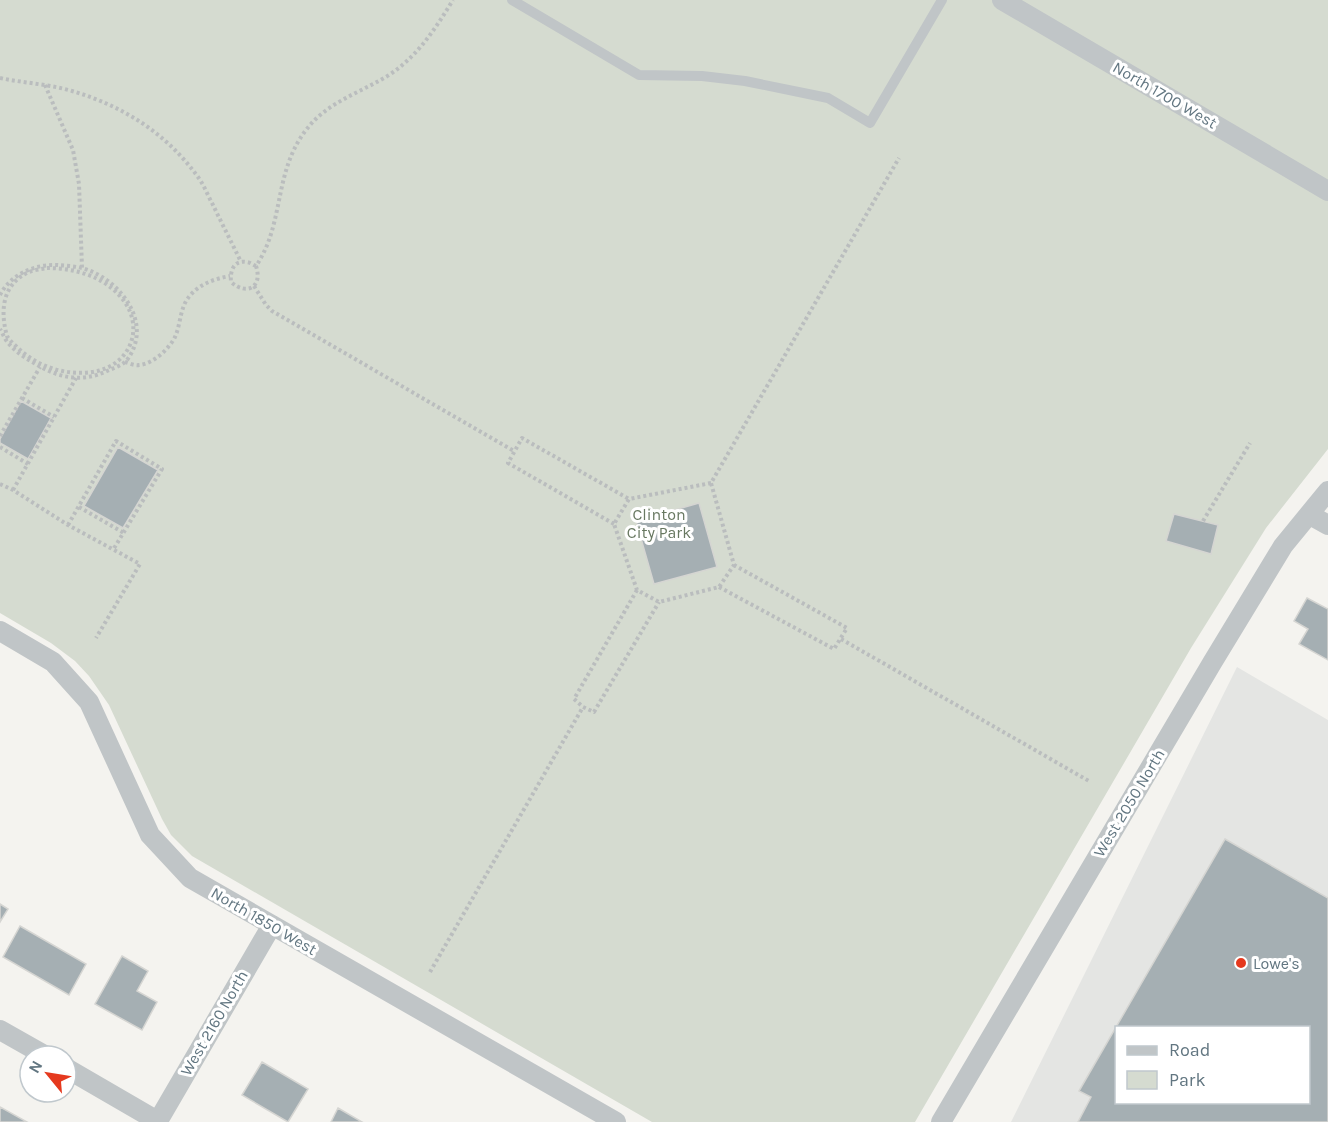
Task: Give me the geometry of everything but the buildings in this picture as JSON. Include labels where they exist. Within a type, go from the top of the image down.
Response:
[{"type":"street","name":"North 1700 West","points":[[1002,0],[1328,191]]},
{"type":"street","name":"West 2050 North","points":[[941,1122],[1283,546],[1328,490]]},
{"type":"street","points":[[1310,515],[1328,525]]},
{"type":"street","name":"North 1850 West","points":[[0,632],[53,662],[89,702],[150,836],[190,878],[616,1122]]},
{"type":"street","name":"West 2160 North","points":[[159,1122],[272,925]]},
{"type":"street","points":[[0,1030],[25,1044]]},
{"type":"street","points":[[78,1075],[159,1122]]},
{"type":"lane","points":[[512,0],[639,75],[702,76],[745,81],[828,98],[870,123],[942,0]]},
{"type":"path","points":[[256,266],[246,261],[241,262],[232,268],[231,282],[244,290],[254,286],[258,277],[256,266],[274,227],[287,163],[301,137],[316,118],[328,108],[389,75],[409,60],[427,42],[453,0]]},
{"type":"path","points":[[0,78],[45,84],[72,91],[124,111],[153,130],[177,151],[199,178],[241,262]]},
{"type":"path","points":[[45,84],[73,150],[79,184],[82,268]]},
{"type":"path","points":[[719,587],[834,649],[847,628],[734,565],[711,483],[900,158]]},
{"type":"path","points":[[0,295],[11,279],[39,266],[82,268],[102,277],[127,299],[133,309],[137,339],[125,362],[96,376],[69,378],[50,372],[23,357],[8,344],[0,329]]},
{"type":"path","points":[[61,268],[82,272],[101,281],[119,294],[129,311],[134,338],[122,358],[111,366],[92,372],[67,372],[45,366],[25,355],[8,338],[2,322],[0,305],[4,294],[16,280],[30,272],[61,268]]},
{"type":"path","points":[[125,362],[137,366],[151,361],[165,350],[175,337],[186,301],[198,288],[215,279],[230,276]]},
{"type":"path","points":[[254,286],[272,311],[514,451]]},
{"type":"path","points":[[0,436],[40,367]]},
{"type":"path","points":[[13,490],[76,377]]},
{"type":"path","points":[[22,398],[54,417]]},
{"type":"path","points":[[711,483],[629,499],[522,438],[508,463],[614,524],[637,590],[659,602],[719,587],[734,565]]},
{"type":"path","points":[[68,525],[116,441],[162,469],[113,550]]},
{"type":"path","points":[[1203,521],[1250,443]]},
{"type":"path","points":[[0,447],[28,464]]},
{"type":"path","points":[[0,484],[68,525],[140,564],[96,638]]},
{"type":"path","points":[[614,524],[629,499]]},
{"type":"path","points":[[79,507],[124,533]]},
{"type":"path","points":[[637,590],[574,699],[583,707],[594,712],[659,602]]},
{"type":"path","points":[[841,639],[1089,781]]},
{"type":"path","points":[[430,972],[583,707]]},
{"type":"shaded area","points":[[1237,667],[1328,720],[1328,1122],[1011,1122]]},
{"type":"green space","name":"Clinton City Park","points":[[0,0],[1328,0],[1328,449],[1266,528],[1191,648],[915,1122],[652,1122],[192,856],[171,835],[109,705],[89,676],[75,661],[51,643],[0,613]]},
{"type":"place","name":"Lowe's","points":[[1241,963]]}]
